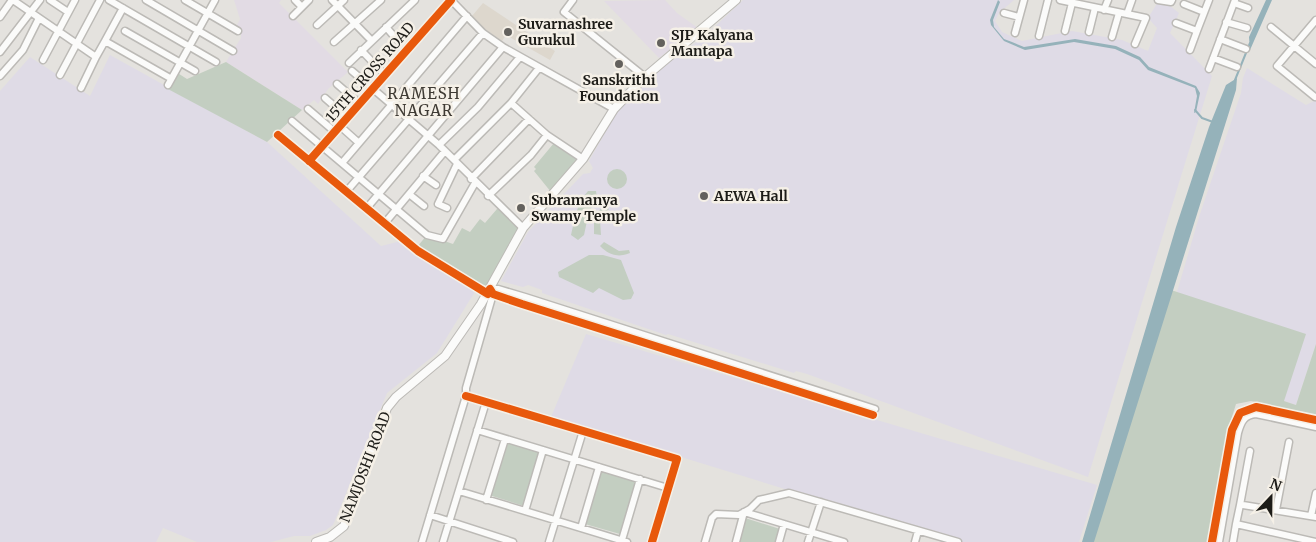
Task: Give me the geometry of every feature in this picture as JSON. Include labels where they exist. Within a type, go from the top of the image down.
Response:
[{"type":"main road","name":"NAMJOSHI ROAD","points":[[316,542],[330,537],[344,526],[387,408],[396,397],[445,356],[490,292],[523,228],[583,159],[614,109],[645,77],[736,0]]},
{"type":"street","points":[[0,17],[12,0],[96,57]]},
{"type":"street","points":[[0,52],[32,13],[40,0]]},
{"type":"street","points":[[50,0],[68,12]]},
{"type":"street","points":[[43,60],[74,0]]},
{"type":"street","points":[[60,75],[100,0]]},
{"type":"street","points":[[109,0],[216,62]]},
{"type":"street","points":[[146,0],[233,51]]},
{"type":"street","points":[[185,0],[238,31]]},
{"type":"street","points":[[104,40],[169,82],[215,0]]},
{"type":"street","points":[[296,0],[302,7]]},
{"type":"street","points":[[293,16],[309,0]]},
{"type":"street","points":[[332,0],[371,40]]},
{"type":"street","points":[[317,25],[344,0]]},
{"type":"street","points":[[334,42],[381,0]]},
{"type":"street","points":[[348,63],[415,0]]},
{"type":"street","points":[[451,0],[483,33],[502,48],[578,87],[614,109]]},
{"type":"street","name":"15TH CROSS ROAD","points":[[309,161],[451,0]]},
{"type":"street","points":[[574,0],[564,12],[645,77]]},
{"type":"street","points":[[1015,33],[1024,0]]},
{"type":"street","points":[[1039,36],[1048,0]]},
{"type":"street","points":[[1060,0],[1072,3],[1082,2],[1095,8],[1146,18],[1135,44]]},
{"type":"street","points":[[1104,10],[1108,0]]},
{"type":"street","points":[[1127,14],[1132,0]]},
{"type":"street","points":[[1158,0],[1172,1]]},
{"type":"street","points":[[1190,50],[1209,0]]},
{"type":"street","points":[[1209,69],[1234,1],[1248,8]]},
{"type":"street","points":[[1065,31],[1072,3]]},
{"type":"street","points":[[1184,4],[1204,12]]},
{"type":"street","points":[[81,88],[104,40],[123,8]]},
{"type":"street","points":[[1089,32],[1095,8]]},
{"type":"street","points":[[1004,13],[1019,17]]},
{"type":"street","points":[[1112,37],[1119,13]]},
{"type":"street","points":[[342,164],[467,16]]},
{"type":"street","points":[[0,76],[23,50],[39,18]]},
{"type":"street","points":[[1316,20],[1277,66],[1316,97]]},
{"type":"street","points":[[1226,22],[1246,28]]},
{"type":"street","points":[[1176,23],[1197,31]]},
{"type":"street","points":[[386,27],[398,41]]},
{"type":"street","points":[[1272,27],[1316,64]]},
{"type":"street","points":[[125,31],[195,72]]},
{"type":"street","points":[[346,192],[483,33]]},
{"type":"street","points":[[1220,39],[1246,48]]},
{"type":"street","points":[[366,209],[502,48]]},
{"type":"street","points":[[361,50],[385,75]]},
{"type":"street","points":[[439,145],[478,107],[520,57]]},
{"type":"street","points":[[1214,58],[1237,67]]},
{"type":"street","points":[[447,208],[438,204],[456,162],[511,103],[539,68]]},
{"type":"street","points":[[352,71],[439,145],[488,196],[523,228]]},
{"type":"street","points":[[337,84],[360,104]]},
{"type":"street","points":[[324,98],[348,118]]},
{"type":"street","points":[[511,103],[547,134],[583,159]]},
{"type":"street","points":[[308,108],[359,143]]},
{"type":"street","points":[[292,121],[427,235],[443,239],[473,181],[529,119]]},
{"type":"street","points":[[488,196],[531,154],[547,134]]},
{"type":"street","points":[[278,135],[427,258],[490,292],[498,289],[525,297],[874,412]]},
{"type":"street","points":[[384,224],[445,151]]},
{"type":"street","points":[[424,176],[436,184]]},
{"type":"street","points":[[409,194],[424,206]]},
{"type":"street","points":[[422,542],[466,396],[466,388],[490,292]]},
{"type":"street","points":[[466,396],[677,459],[652,542]]},
{"type":"street","points":[[443,542],[486,402]]},
{"type":"street","points":[[1212,542],[1232,430],[1240,413],[1256,407],[1316,420]]},
{"type":"street","points":[[1219,542],[1238,433],[1244,418],[1250,414],[1256,414],[1316,427]]},
{"type":"street","points":[[477,430],[668,488]]},
{"type":"street","points":[[549,542],[583,431]]},
{"type":"street","points":[[486,500],[505,439]]},
{"type":"street","points":[[1276,510],[1290,442]]},
{"type":"street","points":[[525,511],[543,450]]},
{"type":"street","points":[[1233,542],[1250,451]]},
{"type":"street","points":[[581,528],[600,467]]},
{"type":"street","points":[[458,491],[624,541],[640,479]]},
{"type":"street","points":[[705,542],[712,518],[716,514],[739,514],[759,500],[789,492],[918,531],[936,539],[958,542]]},
{"type":"street","points":[[1240,505],[1314,517],[1316,493]]},
{"type":"street","points":[[808,542],[820,502]]},
{"type":"street","points":[[744,512],[840,541]]},
{"type":"street","points":[[736,542],[744,512]]},
{"type":"street","points":[[430,515],[513,542]]},
{"type":"street","points":[[779,542],[784,524]]},
{"type":"street","points":[[1236,524],[1316,542]]},
{"type":"street","points":[[915,542],[918,531]]},
{"type":"shaded area","points":[[234,0],[281,0],[279,3],[348,72],[328,89],[318,104],[314,100],[302,110],[226,62],[241,38],[241,31],[236,27],[240,19]]},
{"type":"shaded area","name":"SJP Kalyana Mantapa","points":[[665,0],[677,13],[698,28],[659,58],[604,1]]},
{"type":"shaded area","points":[[743,0],[1014,0],[999,13],[995,21],[1002,32],[1022,41],[1072,31],[1122,40],[1148,51],[1157,28],[1148,18],[1158,2],[1165,2],[1179,13],[1170,33],[1212,76],[1088,477],[807,374],[796,371],[794,373],[668,334],[666,335],[542,293],[542,290],[528,285],[523,287],[501,281],[528,232],[583,174],[590,173],[593,168],[589,161],[619,108],[645,81],[707,34]]},
{"type":"shaded area","name":"Suvarnashree Gurukul","points":[[483,3],[555,51],[550,60],[506,35],[502,41],[485,29],[472,16]]},
{"type":"shaded area","points":[[110,55],[267,142],[381,246],[401,241],[424,259],[476,290],[437,353],[387,393],[333,525],[326,530],[310,536],[294,536],[271,542],[197,542],[163,528],[156,542],[0,542],[0,91],[30,57],[90,96]]},
{"type":"shaded area","points":[[1247,68],[1306,105],[1316,100],[1316,344],[1296,405],[1284,401],[1177,292],[1199,217],[1241,93],[1243,78]]},
{"type":"shaded area","points":[[586,334],[1097,485],[1079,542],[940,542],[941,537],[551,417]]},
{"type":"green space","points":[[226,62],[302,110],[267,142],[166,88],[176,72],[187,79]]},
{"type":"green space","points":[[554,143],[580,159],[551,192],[534,171],[536,169],[534,167]]},
{"type":"green space","points":[[617,169],[624,172],[627,179],[624,186],[617,189],[610,186],[607,179],[610,172]]},
{"type":"green space","points":[[588,191],[596,191],[597,198],[589,212],[584,235],[578,240],[571,235],[578,206]]},
{"type":"green space","points":[[604,206],[609,209],[600,220],[601,235],[594,234],[594,215]]},
{"type":"green space","points":[[497,209],[502,209],[520,228],[488,286],[477,284],[417,247],[427,235],[453,244],[462,228],[470,232],[480,219],[485,223]]},
{"type":"green space","points":[[604,242],[619,251],[629,250],[630,253],[618,255],[607,252],[600,246]]},
{"type":"green space","points":[[589,255],[603,255],[621,260],[634,293],[631,299],[623,300],[599,288],[593,293],[559,277],[558,272]]},
{"type":"green space","points":[[1171,290],[1306,334],[1284,401],[1296,405],[1316,344],[1316,415],[1251,401],[1236,404],[1230,423],[1208,542],[1093,542]]},
{"type":"green space","points":[[506,442],[541,453],[524,506],[489,495]]},
{"type":"green space","points":[[601,470],[636,481],[620,534],[585,524]]},
{"type":"green space","points":[[745,518],[780,529],[776,542],[738,542]]},
{"type":"water","points":[[998,0],[1000,2],[993,20],[994,27],[1004,39],[1024,47],[1075,39],[1116,46],[1140,57],[1149,67],[1196,86],[1200,93],[1196,112],[1194,113],[1197,96],[1195,88],[1148,70],[1139,60],[1115,49],[1074,42],[1025,50],[1004,41],[991,25],[990,20]]},
{"type":"water","points":[[1266,0],[1272,0],[1250,50],[1249,37]]},
{"type":"water","points":[[1237,78],[1236,90],[1094,542],[1082,542],[1176,227],[1209,127],[1226,85]]},
{"type":"waterway","points":[[1235,80],[1250,43]]},
{"type":"waterway","points":[[1195,110],[1202,118],[1213,122]]},
{"type":"cycle path","points":[[309,161],[451,0]]},
{"type":"cycle path","points":[[278,135],[418,251],[488,294]]},
{"type":"cycle path","points":[[490,289],[493,294],[522,304],[873,415]]},
{"type":"cycle path","points":[[466,396],[677,459],[652,542]]},
{"type":"cycle path","points":[[1212,542],[1232,430],[1240,413],[1256,407],[1316,420]]},
{"type":"place","name":"Suvarnashree Gurukul","points":[[508,32]]},
{"type":"place","name":"SJP Kalyana Mantapa","points":[[661,43]]},
{"type":"place","name":"Sanskrithi Foundation","points":[[619,64]]},
{"type":"place","name":"AEWA Hall","points":[[704,196]]},
{"type":"place","name":"Subramanya Swamy Temple","points":[[521,208]]},
{"type":"district","name":"RAMESH NAGAR","points":[[424,102]]}]
